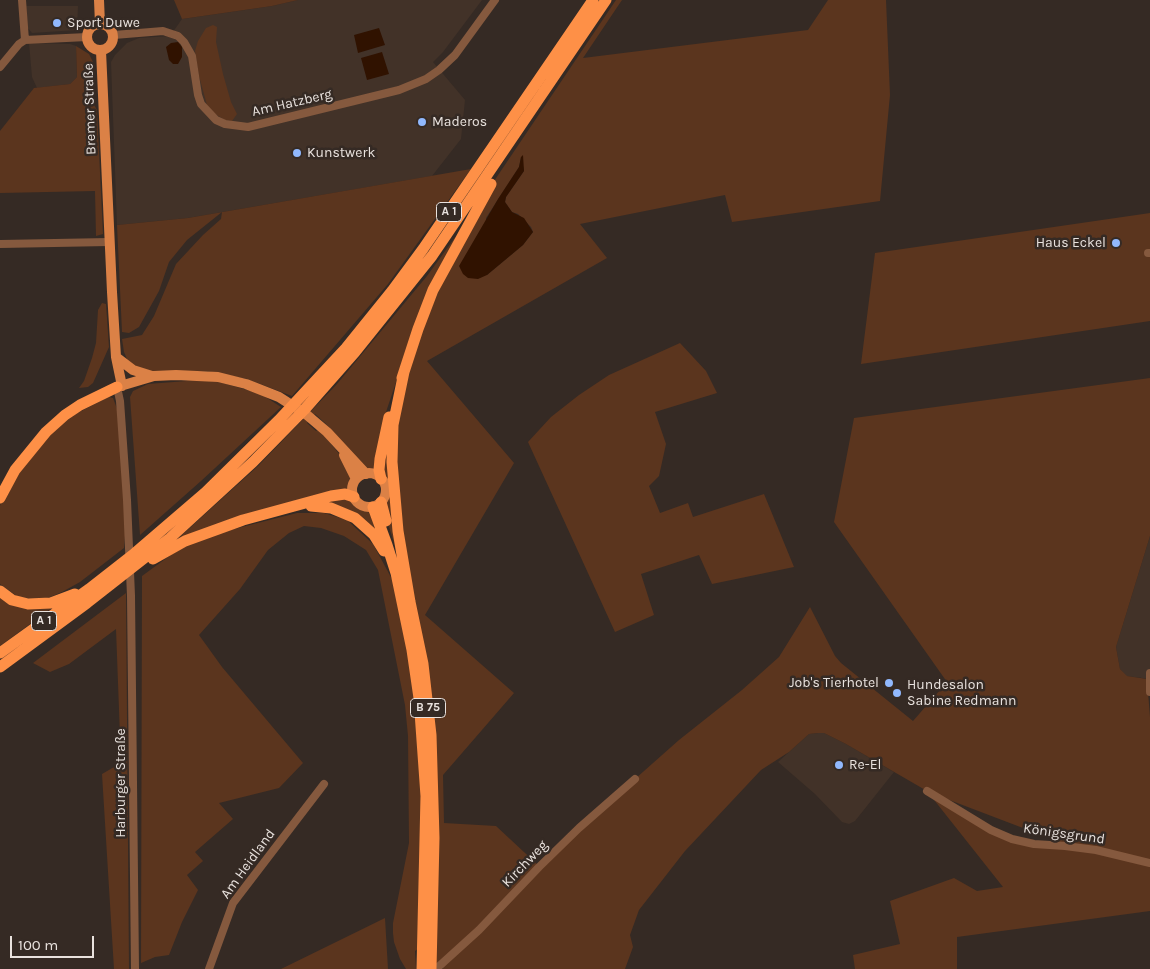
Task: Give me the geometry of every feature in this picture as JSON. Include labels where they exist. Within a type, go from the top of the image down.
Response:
[{"type":"highway","name":"A 1","points":[[0,653],[89,589],[135,553],[206,492],[279,420],[346,348],[392,291],[428,242],[593,0]]},
{"type":"highway","name":"A 1","points":[[0,667],[145,558],[204,508],[304,410],[355,352],[406,289],[464,211],[606,0]]},
{"type":"highway","points":[[381,479],[379,470],[384,432],[418,329],[440,276],[495,176],[515,135]]},
{"type":"highway","points":[[404,372],[393,425],[392,462],[407,607]]},
{"type":"highway","points":[[0,498],[15,470],[46,432],[80,405],[120,386]]},
{"type":"highway","points":[[87,603],[114,589],[160,554],[185,541],[243,520],[338,494],[354,497]]},
{"type":"highway","name":"B 75","points":[[377,504],[407,607],[420,698],[424,757],[430,968]]},
{"type":"highway","points":[[278,510],[305,506],[324,506],[349,514],[362,522],[374,535],[386,554],[407,607]]},
{"type":"highway","points":[[0,591],[19,603],[37,604],[51,603],[89,589]]},
{"type":"main road","points":[[99,0],[100,24]]},
{"type":"main road","points":[[100,24],[110,28],[114,36],[112,44],[106,50],[101,51],[90,46],[87,37],[90,29],[100,24]]},
{"type":"main road","name":"Bremer Straße","points":[[101,51],[116,357],[115,371],[120,386]]},
{"type":"main road","points":[[116,357],[133,370],[154,376]]},
{"type":"main road","points":[[120,386],[154,376],[191,374],[218,377],[246,384],[280,397],[315,421],[366,474]]},
{"type":"main road","points":[[339,445],[356,479]]},
{"type":"main road","points":[[377,504],[360,505],[354,497],[352,488],[356,479],[366,474],[374,474],[381,479]]},
{"type":"main road","name":"B 75","points":[[377,504],[384,496],[386,490],[381,479]]},
{"type":"street","points":[[22,0],[25,40]]},
{"type":"street","name":"Am Hatzberg","points":[[114,36],[163,31],[178,36],[192,56],[201,104],[216,120],[225,124],[248,127],[399,90],[426,80],[455,56],[495,0]]},
{"type":"street","points":[[0,67],[19,44],[25,40],[87,37]]},
{"type":"street","points":[[0,244],[109,242]]},
{"type":"street","name":"Harburger Straße","points":[[120,386],[131,596],[135,969]]},
{"type":"street","points":[[1150,673],[1150,692]]},
{"type":"street","name":"Kirchweg","points":[[430,968],[479,930],[579,828],[635,778]]},
{"type":"street","name":"Am Heidland","points":[[209,969],[233,903],[324,784]]},
{"type":"street","name":"Königsgrund","points":[[927,791],[991,830],[1012,839],[1034,844],[1096,850],[1150,863]]},
{"type":"shaded area","points":[[174,0],[298,0],[272,6],[182,19]]},
{"type":"shaded area","points":[[298,0],[482,0],[443,52],[433,62],[465,100],[461,139],[432,176],[188,218],[117,225],[111,62],[115,55],[127,43],[139,38],[170,36],[182,19],[272,6]]},
{"type":"shaded area","points":[[616,0],[622,0],[583,58],[808,30],[828,0],[886,0],[890,95],[880,201],[732,222],[725,195],[580,224],[607,258],[427,361],[514,463],[425,615],[514,693],[443,775],[444,823],[496,826],[539,866],[679,740],[742,690],[779,657],[810,607],[835,656],[841,663],[913,721],[947,682],[834,522],[854,418],[1150,378],[1150,536],[1116,647],[1120,669],[1127,676],[1147,679],[1150,717],[1150,861],[1065,844],[931,793],[1001,835],[1065,846],[1150,866],[1150,911],[957,937],[957,969],[855,969],[853,955],[900,944],[890,901],[954,878],[977,891],[1003,887],[927,791],[846,744],[824,733],[818,733],[809,734],[789,752],[761,770],[685,851],[639,910],[630,935],[633,947],[625,969],[443,969],[442,964],[436,966],[406,562],[394,437],[414,350],[455,252],[486,193]],"holes":[[[521,157],[524,171],[506,197],[505,202],[512,212],[518,214],[531,227],[533,232],[523,245],[487,275],[486,218],[519,167]]]},
{"type":"shaded area","points":[[26,6],[78,6],[77,30],[32,33],[27,27]]},
{"type":"shaded area","points":[[213,25],[217,27],[216,42],[223,74],[231,102],[237,114],[232,121],[225,120],[215,114],[207,105],[199,76],[195,51],[198,41],[206,28]]},
{"type":"shaded area","points":[[379,28],[385,45],[358,53],[354,35]]},
{"type":"shaded area","points":[[178,42],[182,47],[182,57],[178,64],[173,64],[169,60],[166,47],[171,43]]},
{"type":"shaded area","points":[[29,43],[70,44],[76,46],[77,77],[70,84],[37,88],[32,77]]},
{"type":"shaded area","points":[[76,46],[89,54],[93,62],[93,103],[97,110],[103,234],[96,236],[95,191],[0,193],[0,131],[34,88],[70,84],[77,77]]},
{"type":"shaded area","points":[[382,52],[389,74],[367,80],[361,58]]},
{"type":"shaded area","points":[[523,155],[524,171],[506,197],[505,202],[512,212],[524,218],[533,232],[523,245],[487,275],[478,279],[468,278],[463,274],[459,266],[519,167]]},
{"type":"shaded area","points":[[471,169],[388,284],[292,396],[247,379],[207,371],[138,371],[127,359],[124,352],[122,339],[142,335],[154,316],[176,264],[221,219],[222,212]]},
{"type":"shaded area","points":[[222,212],[187,240],[169,262],[159,291],[139,327],[129,333],[122,332],[117,225],[188,218]]},
{"type":"shaded area","points":[[1150,213],[1150,321],[861,364],[875,253]]},
{"type":"shaded area","points":[[456,236],[412,335],[387,409],[378,446],[375,471],[366,469],[315,414],[307,423],[316,431],[319,429],[349,466],[353,476],[349,491],[173,543],[258,466],[337,384],[427,276]]},
{"type":"shaded area","points":[[102,303],[106,304],[109,347],[93,383],[88,387],[79,388],[84,381],[92,358],[96,343],[98,310]]},
{"type":"shaded area","points":[[680,343],[706,371],[717,393],[655,412],[666,444],[659,476],[649,486],[660,513],[688,503],[693,517],[764,494],[794,567],[712,584],[699,555],[641,574],[654,615],[615,632],[528,442],[551,417],[609,375]]},
{"type":"shaded area","points":[[199,380],[219,382],[261,394],[281,407],[140,535],[130,397],[133,391],[148,384]]},
{"type":"shaded area","points":[[109,397],[113,398],[119,414],[126,524],[124,548],[80,582],[62,592],[43,600],[18,597],[0,584],[1,502],[20,470],[43,440],[75,414]]},
{"type":"shaded area","points":[[386,437],[398,556],[383,507],[388,495],[387,484],[384,479]]},
{"type":"shaded area","points":[[341,497],[351,500],[359,507],[368,511],[385,545],[370,527],[320,503]]},
{"type":"shaded area","points":[[297,513],[324,513],[347,520],[373,544],[393,581],[411,663],[422,789],[420,947],[415,951],[416,969],[406,969],[400,959],[393,933],[393,923],[409,843],[408,736],[405,705],[378,570],[366,550],[344,536],[321,528],[304,526],[289,533],[268,550],[240,589],[199,635],[222,667],[303,763],[279,788],[219,803],[233,819],[195,852],[203,861],[187,875],[198,890],[182,922],[169,955],[155,957],[141,963],[142,576],[191,543],[230,530]]},
{"type":"shaded area","points":[[1150,536],[1150,679],[1126,676],[1120,669],[1116,647]]},
{"type":"shaded area","points":[[0,593],[4,597],[60,602],[0,646]]},
{"type":"shaded area","points":[[126,593],[129,969],[114,969],[102,774],[121,763],[116,629],[69,664],[50,672],[33,663]]},
{"type":"shaded area","points":[[824,733],[846,744],[894,772],[855,821],[849,824],[842,822],[815,794],[778,762],[809,734]]},
{"type":"shaded area","points":[[385,918],[388,969],[281,969]]},
{"type":"place","name":"Sport Duwe","points":[[57,23]]},
{"type":"place","name":"Maderos","points":[[422,122]]},
{"type":"place","name":"Kunstwerk","points":[[297,153]]},
{"type":"place","name":"Haus Eckel","points":[[1116,243]]},
{"type":"place","name":"Job's Tierhotel","points":[[889,683]]},
{"type":"place","name":"Hundesalon Sabine Redmann","points":[[897,693]]},
{"type":"place","name":"Re-El","points":[[839,765]]}]
